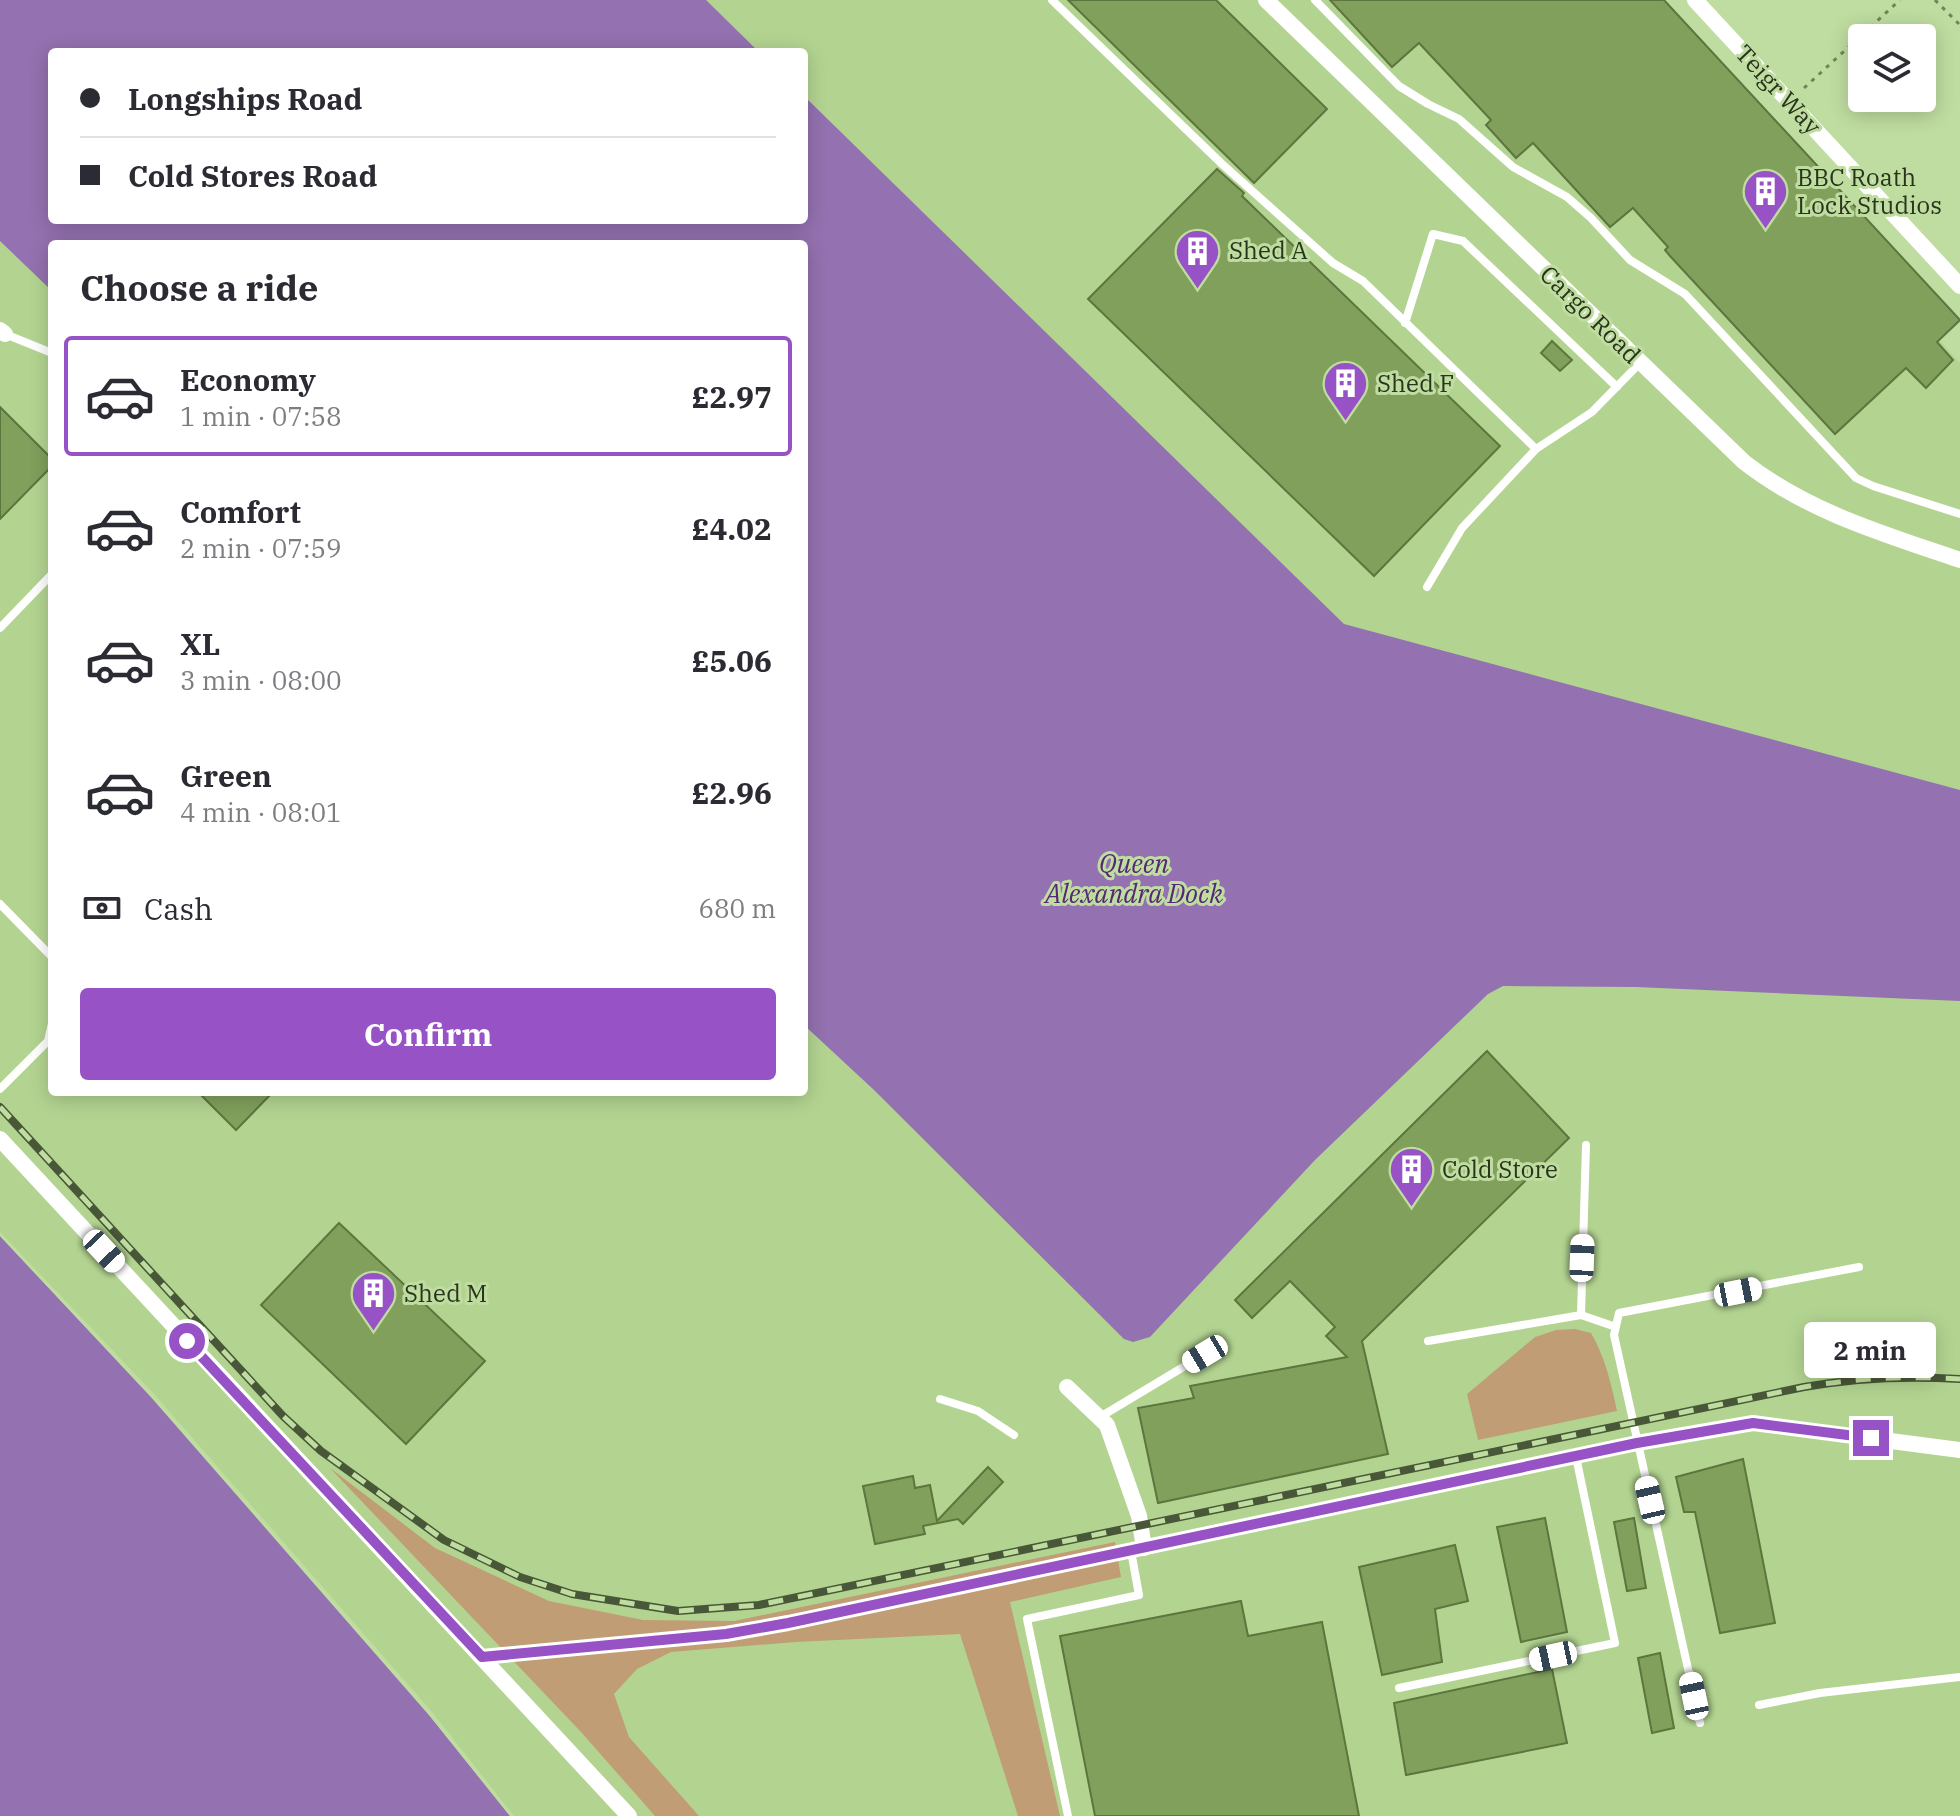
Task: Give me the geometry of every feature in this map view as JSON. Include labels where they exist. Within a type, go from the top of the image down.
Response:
[{"type":"street","name":"Cargo Road","points":[[1266,0],[1737,456],[1773,484],[1852,523],[1960,560]]},
{"type":"street","name":"Teigr Way","points":[[1695,0],[1960,286]]},
{"type":"street","points":[[0,1139],[629,1816]]},
{"type":"street","points":[[1067,1387],[1107,1425],[1141,1525],[1138,1549]]},
{"type":"street","points":[[482,1657],[726,1634],[788,1623],[1637,1443],[1753,1423],[1960,1450]]},
{"type":"lane","points":[[1052,0],[1222,164],[1333,263],[1363,281],[1536,449]]},
{"type":"lane","points":[[1315,0],[1399,86],[1459,119],[1513,167],[1567,197],[1630,260],[1685,294],[1856,478],[1960,514]]},
{"type":"lane","points":[[1405,323],[1433,234],[1463,241],[1617,387]]},
{"type":"lane","points":[[2,332],[48,351]]},
{"type":"lane","points":[[1427,587],[1462,528],[1536,449],[1592,412],[1640,363]]},
{"type":"lane","points":[[0,628],[48,578]]},
{"type":"lane","points":[[0,904],[48,953]]},
{"type":"lane","points":[[0,1089],[48,1041]]},
{"type":"lane","points":[[1581,1315],[1586,1145]]},
{"type":"lane","points":[[1700,1723],[1614,1335],[1619,1313],[1859,1267]]},
{"type":"lane","points":[[1428,1341],[1581,1315],[1616,1327]]},
{"type":"lane","points":[[1099,1417],[1205,1354]]},
{"type":"lane","points":[[940,1399],[978,1411],[1014,1435]]},
{"type":"lane","points":[[1399,1688],[1615,1643],[1576,1457]]},
{"type":"lane","points":[[1068,1816],[1027,1619],[1139,1595],[1138,1549]]},
{"type":"lane","points":[[1759,1705],[1820,1693],[1960,1677]]},
{"type":"path","points":[[1804,88],[1900,0]]},
{"type":"path","points":[[1935,0],[1960,25]]},
{"type":"shaded area","points":[[0,0],[1664,0],[1960,363],[1960,1816],[510,1816],[429,1715],[151,1397],[0,1236]]},
{"type":"shaded area","points":[[1575,1329],[1591,1333],[1596,1342],[1617,1411],[1478,1440],[1467,1394],[1535,1337],[1556,1330]]},
{"type":"shaded area","points":[[330,1468],[435,1548],[549,1601],[643,1620],[734,1621],[1115,1542],[1121,1577],[1010,1602],[1060,1816],[1018,1816],[960,1634],[671,1652],[637,1669],[614,1694],[629,1737],[699,1816],[655,1816],[581,1732]]},
{"type":"water","name":"Queen Alexandra Dock","points":[[0,0],[706,0],[755,48],[48,48],[48,224],[808,224],[808,100],[1344,624],[1960,790],[1960,1001],[1636,987],[1503,986],[1488,994],[1315,1160],[1150,1337],[1133,1342],[1124,1339],[874,1090],[808,1029],[808,240],[48,240],[48,287],[0,241]]},
{"type":"water","points":[[0,1236],[151,1397],[429,1715],[510,1816],[0,1816]]},
{"type":"pier","points":[[0,1232],[154,1394],[432,1712],[514,1816],[510,1816],[429,1715],[151,1397],[0,1236]]},
{"type":"building","points":[[1068,0],[1216,0],[1327,109],[1254,183]]},
{"type":"building","name":"BBC Roath Lock Studios","points":[[1330,0],[1664,0],[1960,320],[1937,342],[1953,360],[1926,388],[1906,368],[1835,434],[1670,256],[1665,250],[1668,247],[1633,208],[1610,227],[1533,143],[1516,158],[1486,125],[1491,120],[1419,43],[1392,67]]},
{"type":"building","name":"Shed F","points":[[1217,169],[1500,446],[1374,576],[1088,299]]},
{"type":"building","points":[[1552,341],[1572,360],[1560,371],[1541,353]]},
{"type":"building","points":[[0,407],[48,455],[48,470],[0,519]]},
{"type":"building","name":"Cold Store","points":[[1487,1051],[1569,1138],[1362,1341],[1388,1454],[1158,1503],[1138,1408],[1194,1398],[1190,1386],[1347,1357],[1326,1336],[1335,1327],[1290,1281],[1252,1318],[1235,1300]]},
{"type":"building","points":[[202,1096],[269,1096],[236,1130]]},
{"type":"building","name":"Shed M","points":[[339,1223],[485,1361],[406,1444],[261,1305]]},
{"type":"building","points":[[1743,1459],[1775,1623],[1720,1633],[1695,1512],[1684,1512],[1676,1477]]},
{"type":"building","points":[[988,1467],[1003,1482],[963,1524],[958,1519],[923,1526],[925,1534],[875,1544],[863,1486],[913,1476],[915,1488],[930,1485],[937,1521]]},
{"type":"building","points":[[1545,1518],[1567,1632],[1521,1642],[1497,1527]]},
{"type":"building","points":[[1634,1518],[1646,1588],[1627,1591],[1614,1522]]},
{"type":"building","points":[[1455,1545],[1468,1601],[1435,1609],[1442,1662],[1382,1675],[1359,1567]]},
{"type":"building","points":[[1241,1601],[1248,1636],[1322,1622],[1359,1816],[1095,1816],[1060,1636]]},
{"type":"building","points":[[1660,1653],[1674,1728],[1652,1733],[1638,1658]]},
{"type":"building","points":[[1552,1669],[1567,1743],[1406,1775],[1394,1703]]},
{"type":"railway","points":[[0,1107],[283,1416],[321,1451],[444,1540],[520,1577],[572,1594],[678,1611],[759,1605],[1804,1387],[1882,1378],[1960,1379]]},
{"type":"place","name":"BBC Roath Lock Studios","points":[[1766,231]]},
{"type":"place","name":"Shed A","points":[[1198,290]]},
{"type":"place","name":"Shed F","points":[[1346,423]]},
{"type":"place","name":"Cold Store","points":[[1411,1209]]},
{"type":"place","name":"Shed M","points":[[373,1333]]},
{"type":"route","points":[[187,1341],[482,1657],[726,1634],[788,1623],[1637,1443],[1753,1423],[1871,1438]]}]
